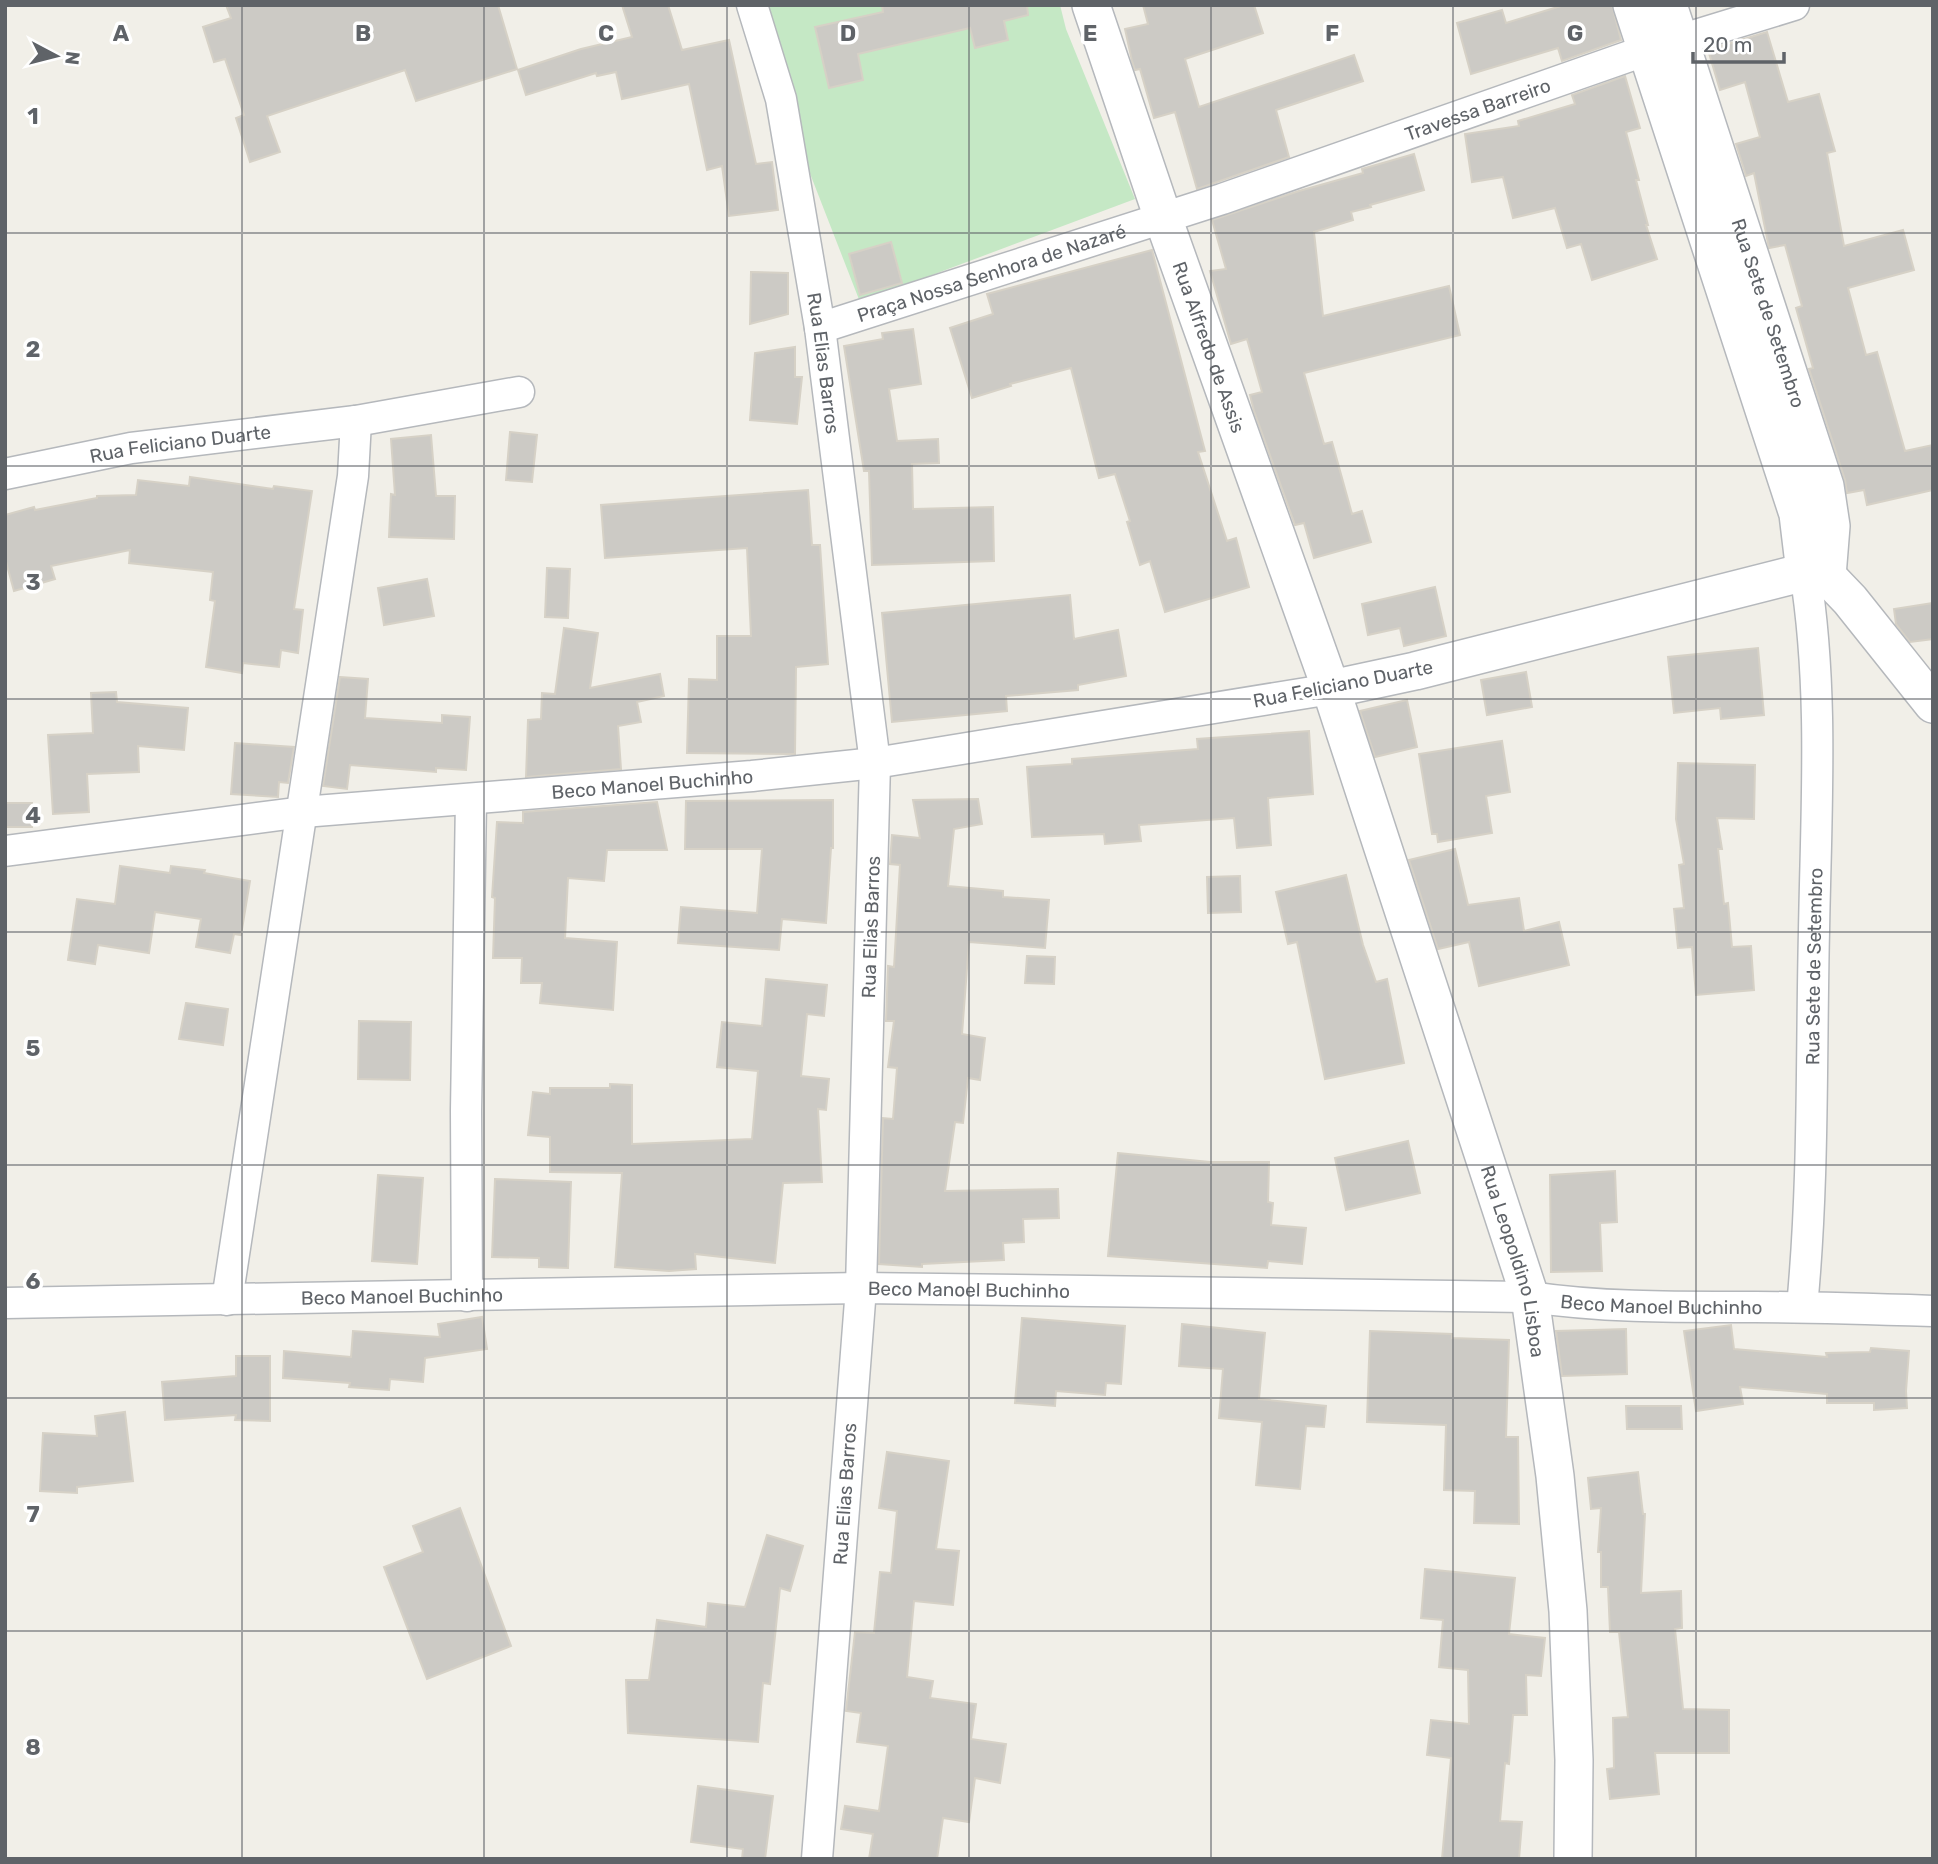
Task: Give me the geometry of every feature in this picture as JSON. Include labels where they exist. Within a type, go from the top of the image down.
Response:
[{"type":"street","name":"Rua Elias Barros","points":[[752,5],[781,99],[820,328],[875,763],[861,1288],[817,1859]]},
{"type":"street","name":"Rua Alfredo de Assis","points":[[1091,5],[1163,218],[1331,689]]},
{"type":"street","name":"Rua Sete de Setembro","points":[[1632,5],[1663,46],[1816,574],[1813,624],[1816,764],[1812,1125],[1808,1241],[1802,1307]]},
{"type":"street","name":"Rua Sete de Setembro","points":[[1663,46],[1668,5]]},
{"type":"street","name":"Travessa Barreiro","points":[[1163,218],[1663,46],[1794,5]]},
{"type":"street","name":"Praça Nossa Senhora de Nazaré","points":[[820,328],[1163,218]]},
{"type":"street","name":"Rua Feliciano Duarte","points":[[5,474],[131,448],[356,421],[519,392]]},
{"type":"street","points":[[227,1300],[354,476],[356,421]]},
{"type":"street","name":"Rua Feliciano Duarte","points":[[875,763],[1331,689],[1816,574]]},
{"type":"street","points":[[1816,574],[1850,600],[1933,704]]},
{"type":"street","name":"Rua Leopoldino Lisboa","points":[[1331,689],[1530,1297],[1555,1476],[1568,1611],[1574,1760],[1573,1859]]},
{"type":"street","name":"Beco Manoel Buchinho","points":[[303,812],[752,776],[875,763]]},
{"type":"street","points":[[467,1296],[466,1111],[471,799]]},
{"type":"street","points":[[5,851],[303,812]]},
{"type":"street","name":"Beco Manoel Buchinho","points":[[5,1303],[861,1288],[1530,1297],[1622,1307],[1802,1307],[1933,1311]]},
{"type":"green space","points":[[752,5],[1060,5],[1066,29],[1135,199],[860,302],[781,99]]},
{"type":"building","points":[[226,5],[498,5],[517,69],[416,101],[405,70],[267,116],[280,152],[250,162],[236,118],[244,115],[225,59],[214,62],[203,27],[231,18]]},
{"type":"building","points":[[622,5],[668,5],[682,50],[729,40],[756,164],[772,162],[778,210],[729,216],[722,166],[707,170],[689,84],[622,99],[616,72],[597,76],[596,73],[526,95],[518,70],[581,49],[632,37]]},
{"type":"building","points":[[882,5],[1027,5],[1028,15],[1004,21],[1008,40],[975,48],[970,28],[858,54],[863,80],[829,88],[815,27],[883,12]]},
{"type":"building","points":[[1143,5],[1254,5],[1263,33],[1185,59],[1199,107],[1354,55],[1363,81],[1276,110],[1289,157],[1197,189],[1175,112],[1154,118],[1140,69],[1135,70],[1132,61],[1125,29],[1148,24]]},
{"type":"building","points":[[1564,5],[1612,5],[1621,40],[1562,61],[1558,48],[1471,74],[1457,23],[1502,10],[1506,23]]},
{"type":"building","points":[[1767,32],[1788,102],[1819,94],[1835,151],[1827,153],[1844,246],[1903,230],[1914,270],[1848,288],[1866,355],[1877,352],[1905,451],[1933,445],[1933,490],[1867,505],[1864,490],[1847,493],[1809,369],[1813,368],[1796,308],[1802,306],[1785,245],[1769,248],[1754,173],[1746,176],[1736,144],[1760,137],[1745,82],[1720,90],[1708,50]]},
{"type":"building","points":[[1625,76],[1640,128],[1626,132],[1639,180],[1636,180],[1646,225],[1657,259],[1592,280],[1581,244],[1567,248],[1555,208],[1513,218],[1503,177],[1472,182],[1465,134],[1519,126],[1518,121],[1575,104],[1572,95]]},
{"type":"building","points":[[1414,154],[1424,190],[1351,212],[1353,220],[1314,232],[1323,316],[1449,286],[1460,335],[1304,373],[1324,444],[1332,442],[1352,514],[1362,511],[1371,542],[1314,558],[1304,523],[1295,525],[1254,411],[1250,395],[1262,392],[1247,339],[1231,344],[1210,271],[1226,269],[1212,220],[1363,173],[1362,169]]},
{"type":"building","points":[[891,242],[902,283],[860,295],[849,254]]},
{"type":"building","points":[[1152,250],[1205,451],[1198,452],[1227,541],[1236,538],[1249,587],[1165,612],[1150,561],[1140,565],[1115,474],[1099,478],[1071,368],[1010,384],[1011,386],[972,398],[950,328],[993,314],[987,294]]},
{"type":"building","points":[[751,272],[788,273],[788,314],[750,324]]},
{"type":"building","points":[[913,329],[921,384],[889,389],[897,441],[938,439],[939,463],[912,464],[913,509],[993,507],[994,561],[872,565],[869,471],[864,471],[844,346],[883,339],[882,333]]},
{"type":"building","points":[[795,347],[795,377],[802,377],[797,424],[750,420],[755,353]]},
{"type":"building","points":[[510,432],[537,435],[532,482],[506,480]]},
{"type":"building","points":[[431,435],[436,496],[455,496],[454,539],[389,537],[391,494],[395,495],[391,439]]},
{"type":"building","points":[[190,477],[273,489],[274,486],[312,491],[294,609],[303,610],[298,653],[281,650],[279,667],[243,663],[242,673],[206,667],[215,601],[210,600],[213,572],[129,563],[130,550],[51,566],[55,579],[14,591],[5,558],[5,515],[97,496],[136,495],[138,480],[189,486]]},
{"type":"building","points":[[808,490],[812,545],[820,545],[828,664],[796,667],[795,754],[687,753],[689,679],[717,680],[717,636],[751,636],[747,548],[605,558],[601,505]]},
{"type":"building","points":[[547,568],[570,569],[568,618],[545,617]]},
{"type":"building","points":[[427,579],[434,616],[384,625],[378,588]]},
{"type":"building","points":[[1435,587],[1446,636],[1404,646],[1400,628],[1368,635],[1362,604]]},
{"type":"building","points":[[1070,595],[1074,639],[1118,630],[1126,676],[1078,685],[1078,690],[1006,696],[1007,711],[892,722],[882,613]]},
{"type":"building","points":[[1933,603],[1933,639],[1910,642],[1896,624],[1894,609]]},
{"type":"building","points":[[564,628],[598,633],[590,688],[660,674],[664,696],[637,702],[641,722],[618,726],[621,769],[526,777],[528,720],[541,719],[542,693],[555,694]]},
{"type":"building","points":[[1758,648],[1764,715],[1721,719],[1720,708],[1674,713],[1668,657]]},
{"type":"building","points":[[1526,672],[1532,707],[1487,715],[1481,680]]},
{"type":"building","points":[[340,677],[368,679],[365,718],[442,723],[442,715],[470,717],[466,770],[436,768],[436,772],[350,765],[347,789],[323,786]]},
{"type":"building","points":[[116,692],[117,702],[188,708],[184,750],[138,746],[139,772],[87,774],[89,812],[53,814],[48,735],[93,733],[91,693]]},
{"type":"building","points":[[1407,700],[1417,747],[1375,757],[1360,711]]},
{"type":"building","points":[[1309,731],[1313,794],[1268,798],[1271,845],[1237,848],[1234,818],[1139,825],[1141,841],[1105,844],[1104,834],[1032,837],[1027,767],[1072,764],[1072,759],[1198,749],[1197,739]]},
{"type":"building","points":[[1502,741],[1510,792],[1486,796],[1492,833],[1438,842],[1437,834],[1432,834],[1419,754]]},
{"type":"building","points":[[235,743],[294,747],[288,783],[279,782],[278,797],[231,794]]},
{"type":"building","points":[[1678,763],[1755,765],[1754,819],[1717,818],[1722,849],[1718,849],[1724,904],[1728,903],[1732,947],[1751,946],[1754,990],[1696,995],[1692,947],[1678,948],[1674,909],[1684,908],[1679,865],[1684,864],[1676,819]]},
{"type":"building","points":[[978,799],[982,824],[954,829],[948,886],[1003,891],[1003,897],[1049,900],[1045,948],[969,942],[962,1034],[985,1038],[980,1080],[968,1078],[963,1123],[955,1122],[945,1191],[1058,1189],[1059,1218],[1023,1219],[1024,1242],[1003,1243],[1004,1260],[922,1264],[922,1267],[879,1264],[883,1118],[893,1119],[897,1068],[888,1067],[894,1021],[886,1021],[888,966],[894,967],[900,865],[890,864],[892,835],[920,838],[913,800]]},
{"type":"building","points":[[833,800],[833,848],[826,923],[782,919],[779,950],[678,943],[681,907],[757,913],[762,849],[685,849],[686,801]]},
{"type":"building","points":[[657,802],[667,850],[607,850],[604,881],[568,878],[565,938],[617,942],[613,1010],[540,1003],[542,983],[521,983],[522,958],[493,958],[495,898],[492,897],[497,822],[523,823],[523,812]]},
{"type":"building","points":[[5,803],[32,803],[32,827],[5,827]]},
{"type":"building","points":[[1455,849],[1468,905],[1519,898],[1524,931],[1559,922],[1569,965],[1479,986],[1469,942],[1438,949],[1409,860]]},
{"type":"building","points":[[120,866],[170,873],[171,866],[205,870],[204,873],[250,881],[241,935],[234,934],[230,953],[196,947],[201,919],[155,912],[149,953],[98,945],[95,964],[68,960],[77,899],[115,904]]},
{"type":"building","points":[[1346,875],[1363,945],[1376,982],[1387,979],[1404,1063],[1325,1079],[1297,942],[1288,944],[1276,892]]},
{"type":"building","points":[[1240,876],[1241,912],[1208,913],[1207,877]]},
{"type":"building","points":[[1027,956],[1055,957],[1054,984],[1025,983]]},
{"type":"building","points":[[766,979],[827,985],[824,1016],[807,1014],[801,1076],[829,1079],[826,1110],[818,1109],[822,1182],[783,1183],[775,1263],[695,1254],[696,1269],[669,1271],[615,1267],[622,1173],[550,1172],[550,1137],[528,1135],[533,1092],[550,1094],[550,1088],[610,1088],[610,1084],[632,1085],[632,1144],[752,1139],[758,1071],[717,1067],[722,1022],[762,1026]]},
{"type":"building","points":[[186,1003],[228,1009],[223,1045],[179,1039]]},
{"type":"building","points":[[359,1021],[411,1022],[410,1080],[358,1079]]},
{"type":"building","points":[[1408,1141],[1420,1193],[1346,1210],[1335,1158]]},
{"type":"building","points":[[1118,1153],[1210,1162],[1269,1162],[1268,1202],[1273,1203],[1271,1225],[1306,1228],[1302,1264],[1268,1261],[1267,1268],[1108,1256]]},
{"type":"building","points":[[1615,1171],[1617,1222],[1600,1223],[1602,1271],[1551,1272],[1550,1175]]},
{"type":"building","points":[[378,1175],[423,1178],[417,1264],[372,1261]]},
{"type":"building","points":[[495,1179],[571,1182],[568,1268],[539,1267],[539,1258],[492,1257]]},
{"type":"building","points":[[482,1317],[487,1349],[425,1358],[423,1382],[390,1379],[389,1390],[349,1387],[350,1383],[283,1378],[284,1351],[351,1357],[353,1331],[440,1337],[438,1324]]},
{"type":"building","points":[[1022,1318],[1125,1326],[1121,1384],[1106,1383],[1105,1395],[1056,1391],[1055,1406],[1015,1403]]},
{"type":"building","points":[[1182,1324],[1265,1333],[1259,1399],[1326,1406],[1324,1427],[1306,1426],[1300,1489],[1256,1485],[1262,1422],[1219,1418],[1223,1369],[1179,1366]]},
{"type":"building","points":[[1731,1325],[1734,1349],[1827,1357],[1826,1353],[1870,1352],[1871,1348],[1909,1351],[1907,1408],[1874,1410],[1874,1403],[1827,1403],[1827,1394],[1740,1387],[1743,1404],[1696,1411],[1684,1331]]},
{"type":"building","points":[[1626,1329],[1627,1374],[1562,1376],[1556,1331]]},
{"type":"building","points":[[1370,1331],[1452,1334],[1452,1338],[1509,1340],[1506,1437],[1518,1437],[1519,1524],[1474,1523],[1475,1491],[1444,1490],[1446,1425],[1367,1422]]},
{"type":"building","points":[[236,1356],[270,1356],[270,1421],[235,1420],[236,1415],[165,1420],[162,1382],[236,1376]]},
{"type":"building","points":[[1626,1406],[1681,1406],[1682,1429],[1627,1429]]},
{"type":"building","points":[[125,1412],[133,1481],[77,1487],[77,1493],[40,1491],[43,1433],[97,1436],[95,1416]]},
{"type":"building","points":[[887,1452],[949,1461],[936,1549],[959,1551],[953,1605],[914,1601],[907,1677],[933,1681],[930,1698],[976,1704],[971,1739],[1006,1744],[1000,1783],[975,1778],[969,1822],[943,1818],[937,1859],[869,1859],[873,1834],[841,1829],[845,1806],[879,1811],[888,1746],[857,1742],[861,1713],[846,1711],[855,1632],[874,1633],[880,1572],[891,1573],[897,1511],[879,1508]]},
{"type":"building","points":[[1638,1472],[1645,1514],[1641,1593],[1681,1591],[1682,1628],[1675,1629],[1683,1709],[1729,1710],[1729,1753],[1655,1753],[1659,1794],[1610,1799],[1607,1769],[1614,1768],[1613,1718],[1628,1717],[1619,1632],[1610,1632],[1608,1587],[1601,1587],[1601,1552],[1598,1552],[1601,1508],[1591,1509],[1588,1478]]},
{"type":"building","points":[[460,1508],[511,1646],[427,1679],[384,1567],[423,1552],[413,1526]]},
{"type":"building","points":[[767,1535],[803,1546],[790,1591],[780,1588],[770,1684],[763,1683],[758,1742],[628,1733],[626,1680],[649,1680],[657,1620],[706,1627],[708,1603],[745,1607]]},
{"type":"building","points":[[1425,1569],[1515,1578],[1509,1634],[1545,1638],[1541,1676],[1526,1675],[1527,1715],[1513,1715],[1509,1764],[1505,1763],[1500,1821],[1522,1822],[1519,1859],[1442,1859],[1451,1758],[1427,1755],[1431,1720],[1469,1724],[1468,1670],[1439,1667],[1443,1620],[1421,1618]]},
{"type":"building","points":[[698,1786],[773,1796],[765,1859],[742,1859],[743,1849],[691,1842]]}]
